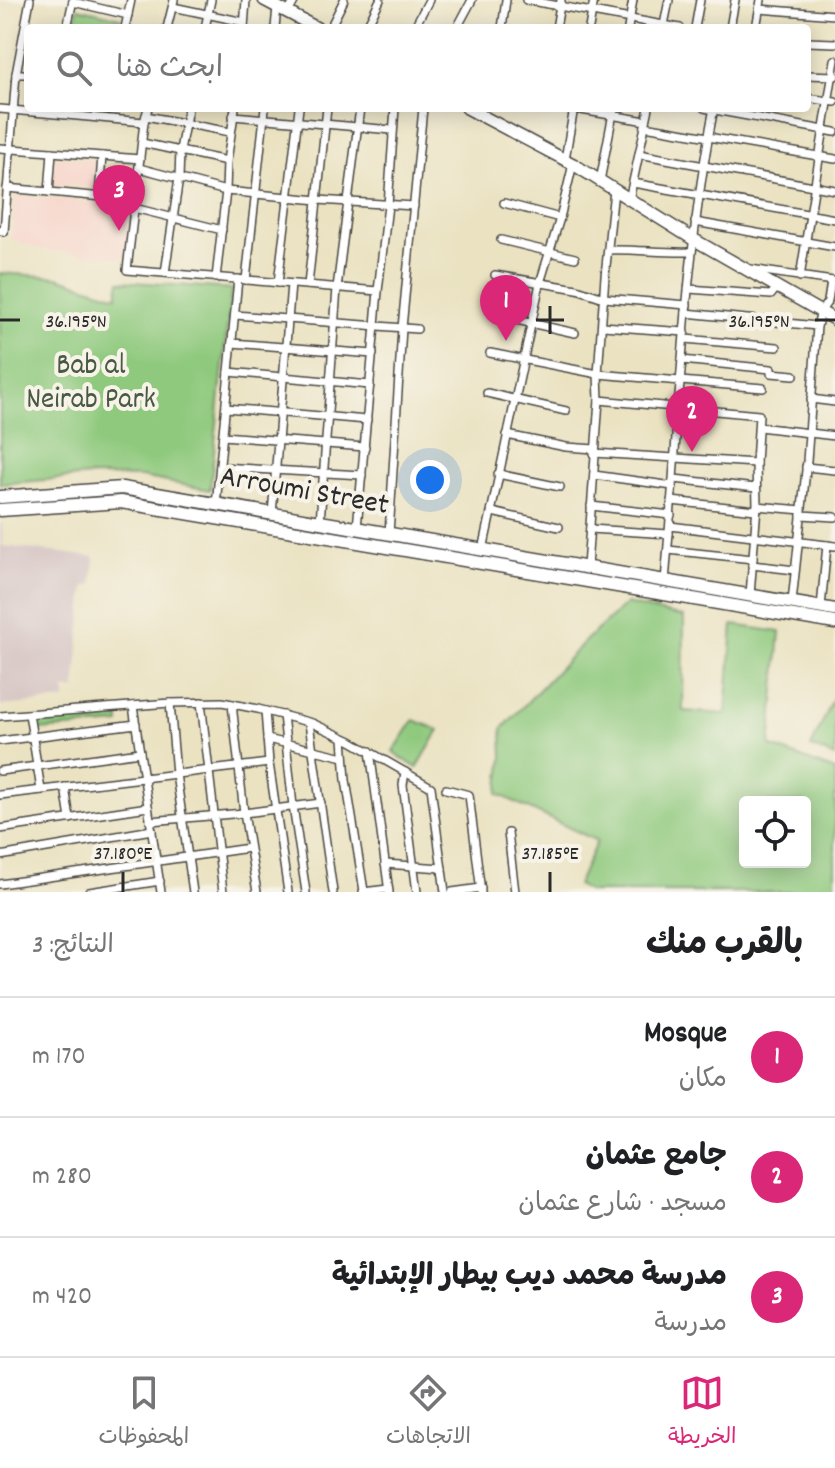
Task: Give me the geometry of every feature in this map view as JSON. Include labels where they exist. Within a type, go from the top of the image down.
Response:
[{"type":"main road","points":[[264,0],[307,24]]},
{"type":"main road","points":[[487,113],[693,239],[835,320]]},
{"type":"main road","name":"Arroumi Street","points":[[0,497],[122,488],[835,610]]},
{"type":"main road","name":"Arroumi Street","points":[[0,510],[121,502],[835,623]]},
{"type":"street","points":[[25,24],[30,0]]},
{"type":"street","points":[[126,24],[131,0]]},
{"type":"street","points":[[206,24],[211,0]]},
{"type":"street","points":[[244,24],[246,0]]},
{"type":"street","points":[[277,24],[283,10],[295,0]]},
{"type":"street","points":[[332,24],[344,0]]},
{"type":"street","points":[[368,24],[380,0]]},
{"type":"street","points":[[416,24],[429,0]]},
{"type":"street","points":[[459,24],[472,0]]},
{"type":"street","points":[[503,24],[506,0]]},
{"type":"street","points":[[526,0],[561,3],[629,24],[633,0]]},
{"type":"street","points":[[590,24],[594,0]]},
{"type":"street","points":[[664,24],[669,0]]},
{"type":"street","points":[[696,24],[700,0]]},
{"type":"street","points":[[731,24],[735,0]]},
{"type":"street","points":[[68,24],[73,1],[128,15]]},
{"type":"street","points":[[168,24],[173,3],[240,24]]},
{"type":"street","points":[[557,24],[561,3]]},
{"type":"street","points":[[757,24],[760,4],[835,15]]},
{"type":"street","points":[[0,230],[4,232],[16,74],[24,32]]},
{"type":"street","points":[[811,42],[835,43]]},
{"type":"street","points":[[800,277],[824,130],[832,102],[835,60]]},
{"type":"street","points":[[16,74],[24,74]]},
{"type":"street","points":[[811,75],[834,76]]},
{"type":"street","points":[[811,99],[832,102]]},
{"type":"street","points":[[0,109],[24,110]]},
{"type":"street","points":[[66,112],[146,115],[230,132]]},
{"type":"street","points":[[165,273],[187,112]]},
{"type":"street","points":[[216,278],[234,112],[297,123],[392,130]]},
{"type":"street","points":[[216,505],[235,315],[256,194],[265,112]]},
{"type":"street","points":[[278,283],[298,112]]},
{"type":"street","points":[[308,285],[327,112]]},
{"type":"street","points":[[320,522],[337,288],[360,112]]},
{"type":"street","points":[[357,528],[394,112]]},
{"type":"street","points":[[389,534],[402,328],[423,112]]},
{"type":"street","points":[[483,550],[540,283],[560,218],[573,112]]},
{"type":"street","points":[[600,181],[613,112],[709,137],[835,159]]},
{"type":"street","points":[[629,200],[648,112]]},
{"type":"street","points":[[665,581],[691,252],[713,112]]},
{"type":"street","points":[[730,112],[835,132]]},
{"type":"street","points":[[146,115],[127,270],[378,291]]},
{"type":"street","points":[[142,143],[227,161]]},
{"type":"street","points":[[0,148],[102,156],[139,163],[226,191],[414,206]]},
{"type":"street","points":[[49,192],[52,152]]},
{"type":"street","points":[[639,154],[835,190]]},
{"type":"street","points":[[99,196],[102,156]]},
{"type":"street","points":[[633,183],[835,219]]},
{"type":"street","points":[[7,188],[99,196],[222,230]]},
{"type":"street","points":[[587,567],[599,400],[598,374],[614,190]]},
{"type":"street","points":[[504,203],[560,218]]},
{"type":"street","points":[[695,222],[835,247]]},
{"type":"street","points":[[501,240],[575,258]]},
{"type":"street","points":[[608,250],[691,252]]},
{"type":"street","points":[[744,267],[833,281],[817,326],[792,602]]},
{"type":"street","points":[[495,275],[577,289],[604,298],[817,326]]},
{"type":"street","points":[[272,514],[291,284]]},
{"type":"street","points":[[689,289],[771,295],[778,286]]},
{"type":"street","points":[[235,315],[417,329]]},
{"type":"street","points":[[494,315],[575,333]]},
{"type":"street","points":[[603,326],[777,347]]},
{"type":"street","points":[[232,343],[373,354]]},
{"type":"street","points":[[490,353],[598,374],[763,388]]},
{"type":"street","points":[[682,360],[771,369],[771,373],[794,375]]},
{"type":"street","points":[[229,372],[370,385]]},
{"type":"street","points":[[487,393],[566,411]]},
{"type":"street","points":[[811,399],[835,402]]},
{"type":"street","points":[[599,400],[759,415],[750,595]]},
{"type":"street","points":[[226,408],[367,420]]},
{"type":"street","points":[[759,427],[835,436]]},
{"type":"street","points":[[507,435],[595,451],[756,463]]},
{"type":"street","points":[[223,436],[365,447]]},
{"type":"street","points":[[220,467],[362,475]]},
{"type":"street","points":[[806,467],[835,470]]},
{"type":"street","points":[[498,474],[560,487]]},
{"type":"street","points":[[594,475],[756,488]]},
{"type":"street","points":[[671,501],[835,517]]},
{"type":"street","points":[[591,506],[671,515]]},
{"type":"street","points":[[492,512],[559,527]]},
{"type":"street","points":[[590,529],[754,535],[831,546],[821,607]]},
{"type":"street","points":[[668,550],[795,570]]},
{"type":"street","points":[[201,702],[223,892]]},
{"type":"street","points":[[0,716],[201,702],[232,704],[309,723],[370,751],[431,787],[445,892]]},
{"type":"street","points":[[170,703],[176,774],[193,892]]},
{"type":"street","points":[[232,704],[244,813],[257,892]]},
{"type":"street","points":[[133,706],[161,892]]},
{"type":"street","points":[[265,711],[269,763],[288,892]]},
{"type":"street","points":[[29,714],[41,790]]},
{"type":"street","points":[[283,715],[306,892]]},
{"type":"street","points":[[309,723],[333,892]]},
{"type":"street","points":[[0,741],[136,724]]},
{"type":"street","points":[[343,738],[362,892],[389,890],[370,751]]},
{"type":"street","points":[[267,739],[344,757]]},
{"type":"street","points":[[0,771],[140,752]]},
{"type":"street","points":[[0,795],[269,763]]},
{"type":"street","points":[[405,772],[403,785],[417,892]]},
{"type":"street","points":[[65,787],[70,819]]},
{"type":"street","points":[[446,789],[469,795],[481,890],[452,892]]},
{"type":"street","points":[[0,856],[183,818],[321,803]]},
{"type":"street","points":[[0,829],[148,807]]},
{"type":"street","points":[[508,833],[515,892]]},
{"type":"street","points":[[0,884],[249,848]]},
{"type":"street","points":[[385,864],[442,868]]},
{"type":"street","points":[[89,892],[160,881]]},
{"type":"shaded area","points":[[55,156],[97,160],[95,188],[52,184]]},
{"type":"shaded area","points":[[15,195],[130,205],[125,258],[43,250],[11,239]]},
{"type":"shaded area","points":[[0,524],[2,546],[95,557],[92,585],[85,586],[75,689],[65,690],[65,700],[0,706]]},
{"type":"green space","points":[[78,8],[121,18],[120,24],[74,24]]},
{"type":"green space","name":"Bab al Neirab Park","points":[[0,273],[57,277],[117,296],[120,281],[231,289],[210,490],[141,477],[90,476],[0,484]]},
{"type":"green space","points":[[626,604],[684,617],[683,711],[726,714],[733,625],[780,632],[770,746],[835,771],[835,892],[589,892],[577,885],[597,841],[498,794],[503,757],[502,729],[586,640]]},
{"type":"green space","points":[[835,695],[835,757],[811,747]]},
{"type":"green space","points":[[119,713],[120,724],[38,730],[36,721]]},
{"type":"green space","points":[[414,720],[439,730],[417,768],[393,752]]},
{"type":"place","name":"مدرسة محمد ديب بيطار الإبتدائية","points":[[119,231]]},
{"type":"place","name":"Mosque","points":[[506,341]]},
{"type":"place","name":"جامع عثمان","points":[[692,452]]}]
